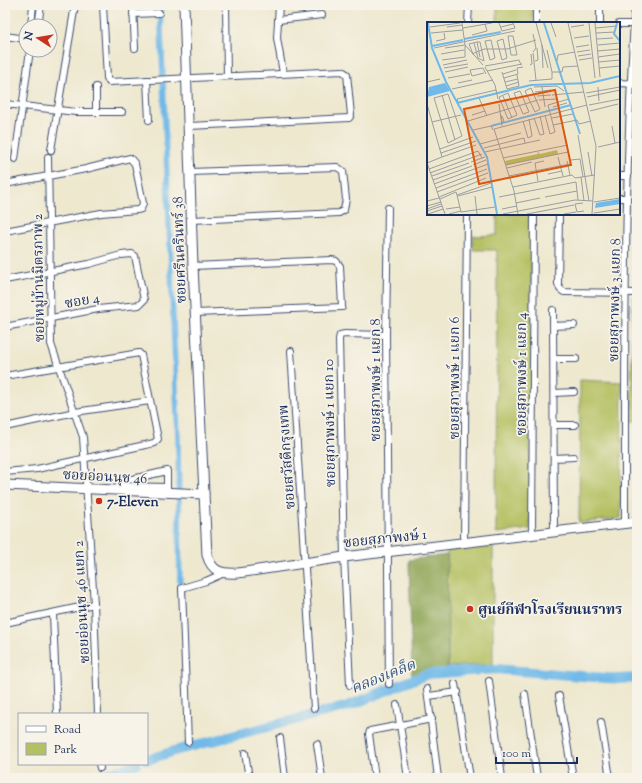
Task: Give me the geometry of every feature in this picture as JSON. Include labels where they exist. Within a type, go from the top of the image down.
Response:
[{"type":"street","points":[[32,18],[34,5]]},
{"type":"street","points":[[39,18],[41,5]]},
{"type":"street","points":[[50,150],[75,5]]},
{"type":"street","points":[[103,5],[108,81],[344,71],[348,79],[351,115],[346,119],[188,126]]},
{"type":"street","points":[[133,5],[135,48]]},
{"type":"street","name":"ซอยศรีนครินทร์ 38","points":[[184,5],[188,78],[188,126],[193,266],[204,494]]},
{"type":"street","points":[[226,5],[227,76]]},
{"type":"street","points":[[279,5],[278,45],[283,73]]},
{"type":"street","points":[[468,5],[468,22]]},
{"type":"street","points":[[536,5],[536,22]]},
{"type":"street","points":[[600,5],[600,22]]},
{"type":"street","name":"ซอยสุภาพงษ์ 3 แยก 8","points":[[625,524],[625,292],[630,83],[635,24],[635,5]]},
{"type":"street","points":[[133,14],[160,13]]},
{"type":"street","points":[[278,20],[322,15]]},
{"type":"street","points":[[620,24],[635,24]]},
{"type":"street","points":[[5,36],[18,38]]},
{"type":"street","points":[[15,158],[29,58]]},
{"type":"street","points":[[147,80],[149,120]]},
{"type":"street","points":[[620,83],[637,84]]},
{"type":"street","points":[[96,87],[96,112]]},
{"type":"street","points":[[5,104],[57,110],[122,112]]},
{"type":"street","name":"ซอยหมู่บ้านมิตรภาพ 2","points":[[48,157],[48,272],[52,350],[83,437],[87,490]]},
{"type":"street","points":[[5,184],[86,169],[130,158],[135,164],[143,203],[141,209],[137,210],[101,214],[5,232]]},
{"type":"street","points":[[190,172],[338,167],[344,171],[345,189],[345,206],[339,213],[192,220]]},
{"type":"street","points":[[620,176],[628,176]]},
{"type":"street","points":[[620,198],[627,198]]},
{"type":"street","name":"ซอยสุภาพงษ์ 1 แยก 8","points":[[388,208],[386,335],[389,684]]},
{"type":"street","name":"ซอยสุภาพงษ์ 1 แยก 6","points":[[464,543],[467,215]]},
{"type":"street","name":"ซอยสุภาพงษ์ 1 แยก 4","points":[[532,535],[534,215]]},
{"type":"street","points":[[559,215],[558,284],[560,289],[564,292],[637,293]]},
{"type":"street","name":"ซอย 4","points":[[5,327],[98,309],[139,305],[144,300],[135,256],[132,254],[48,272]]},
{"type":"street","points":[[193,266],[336,261],[340,266],[342,307],[196,313]]},
{"type":"street","points":[[5,280],[48,272]]},
{"type":"street","points":[[553,310],[554,532]]},
{"type":"street","points":[[553,326],[574,325]]},
{"type":"street","name":"ซอยสุภาพงษ์ 1 แยก 10","points":[[344,557],[339,339],[340,335],[345,334],[386,335]]},
{"type":"street","name":"ซอยสวัสดีกรุงเทพ","points":[[291,351],[314,708]]},
{"type":"street","points":[[5,376],[59,368],[137,352],[141,355],[158,436],[156,442],[84,459],[25,471],[5,472]]},
{"type":"street","points":[[554,359],[576,359]]},
{"type":"street","points":[[554,393],[574,392]]},
{"type":"street","points":[[5,427],[75,412],[150,401]]},
{"type":"street","points":[[554,425],[575,425]]},
{"type":"street","points":[[554,458],[574,457]]},
{"type":"street","points":[[167,471],[172,491],[119,486],[119,482],[167,471]]},
{"type":"street","name":"ซอยอ่อนนุช 46","points":[[5,484],[87,490],[172,491],[204,494]]},
{"type":"street","name":"ซอยอ่อนนุช 46 แยก 2","points":[[87,490],[94,604],[98,713]]},
{"type":"street","points":[[204,494],[207,555],[214,569],[222,574]]},
{"type":"street","name":"ซอยสุภาพงษ์ 1","points":[[222,574],[344,557],[637,522]]},
{"type":"street","points":[[344,557],[350,685]]},
{"type":"street","points":[[188,742],[182,588],[206,581],[222,574]]},
{"type":"street","points":[[5,623],[53,614],[94,604]]},
{"type":"street","points":[[53,614],[57,713]]},
{"type":"street","points":[[489,681],[502,778]]},
{"type":"street","points":[[455,684],[458,692],[470,778]]},
{"type":"street","points":[[427,689],[432,719],[438,778]]},
{"type":"street","points":[[429,696],[458,692]]},
{"type":"street","points":[[525,694],[537,778]]},
{"type":"street","points":[[559,696],[573,778]]},
{"type":"street","points":[[398,705],[408,778]]},
{"type":"street","points":[[375,778],[369,733],[372,730],[432,719]]},
{"type":"street","points":[[601,722],[610,778]]},
{"type":"street","points":[[280,738],[285,778]]},
{"type":"street","points":[[317,744],[322,778]]},
{"type":"street","points":[[245,753],[249,778]]},
{"type":"green space","points":[[497,5],[533,5],[533,22],[497,22]]},
{"type":"green space","points":[[497,215],[532,215],[530,529],[496,533],[497,250],[473,250],[473,236],[497,235]]},
{"type":"green space","points":[[633,297],[637,297],[637,421],[631,421]]},
{"type":"green space","points":[[580,380],[622,382],[621,518],[579,523]]},
{"type":"green space","name":"ศูนย์กีฬาโรงเรียนนราทร","points":[[493,542],[493,664],[448,667],[447,551]]},
{"type":"green space","points":[[447,555],[448,667],[442,671],[426,673],[412,678],[409,560]]},
{"type":"waterway","points":[[160,5],[178,438],[180,593]]},
{"type":"waterway","name":"คลองเคล็ด","points":[[148,760],[174,751],[348,706],[427,674],[496,669],[618,679],[637,678]]},
{"type":"waterway","name":"คลองเคล็ด","points":[[97,778],[133,765]]},
{"type":"place","name":"7-Eleven","points":[[99,501]]},
{"type":"place","name":"ศูนย์กีฬาโรงเรียนนราทร","points":[[470,609]]}]
